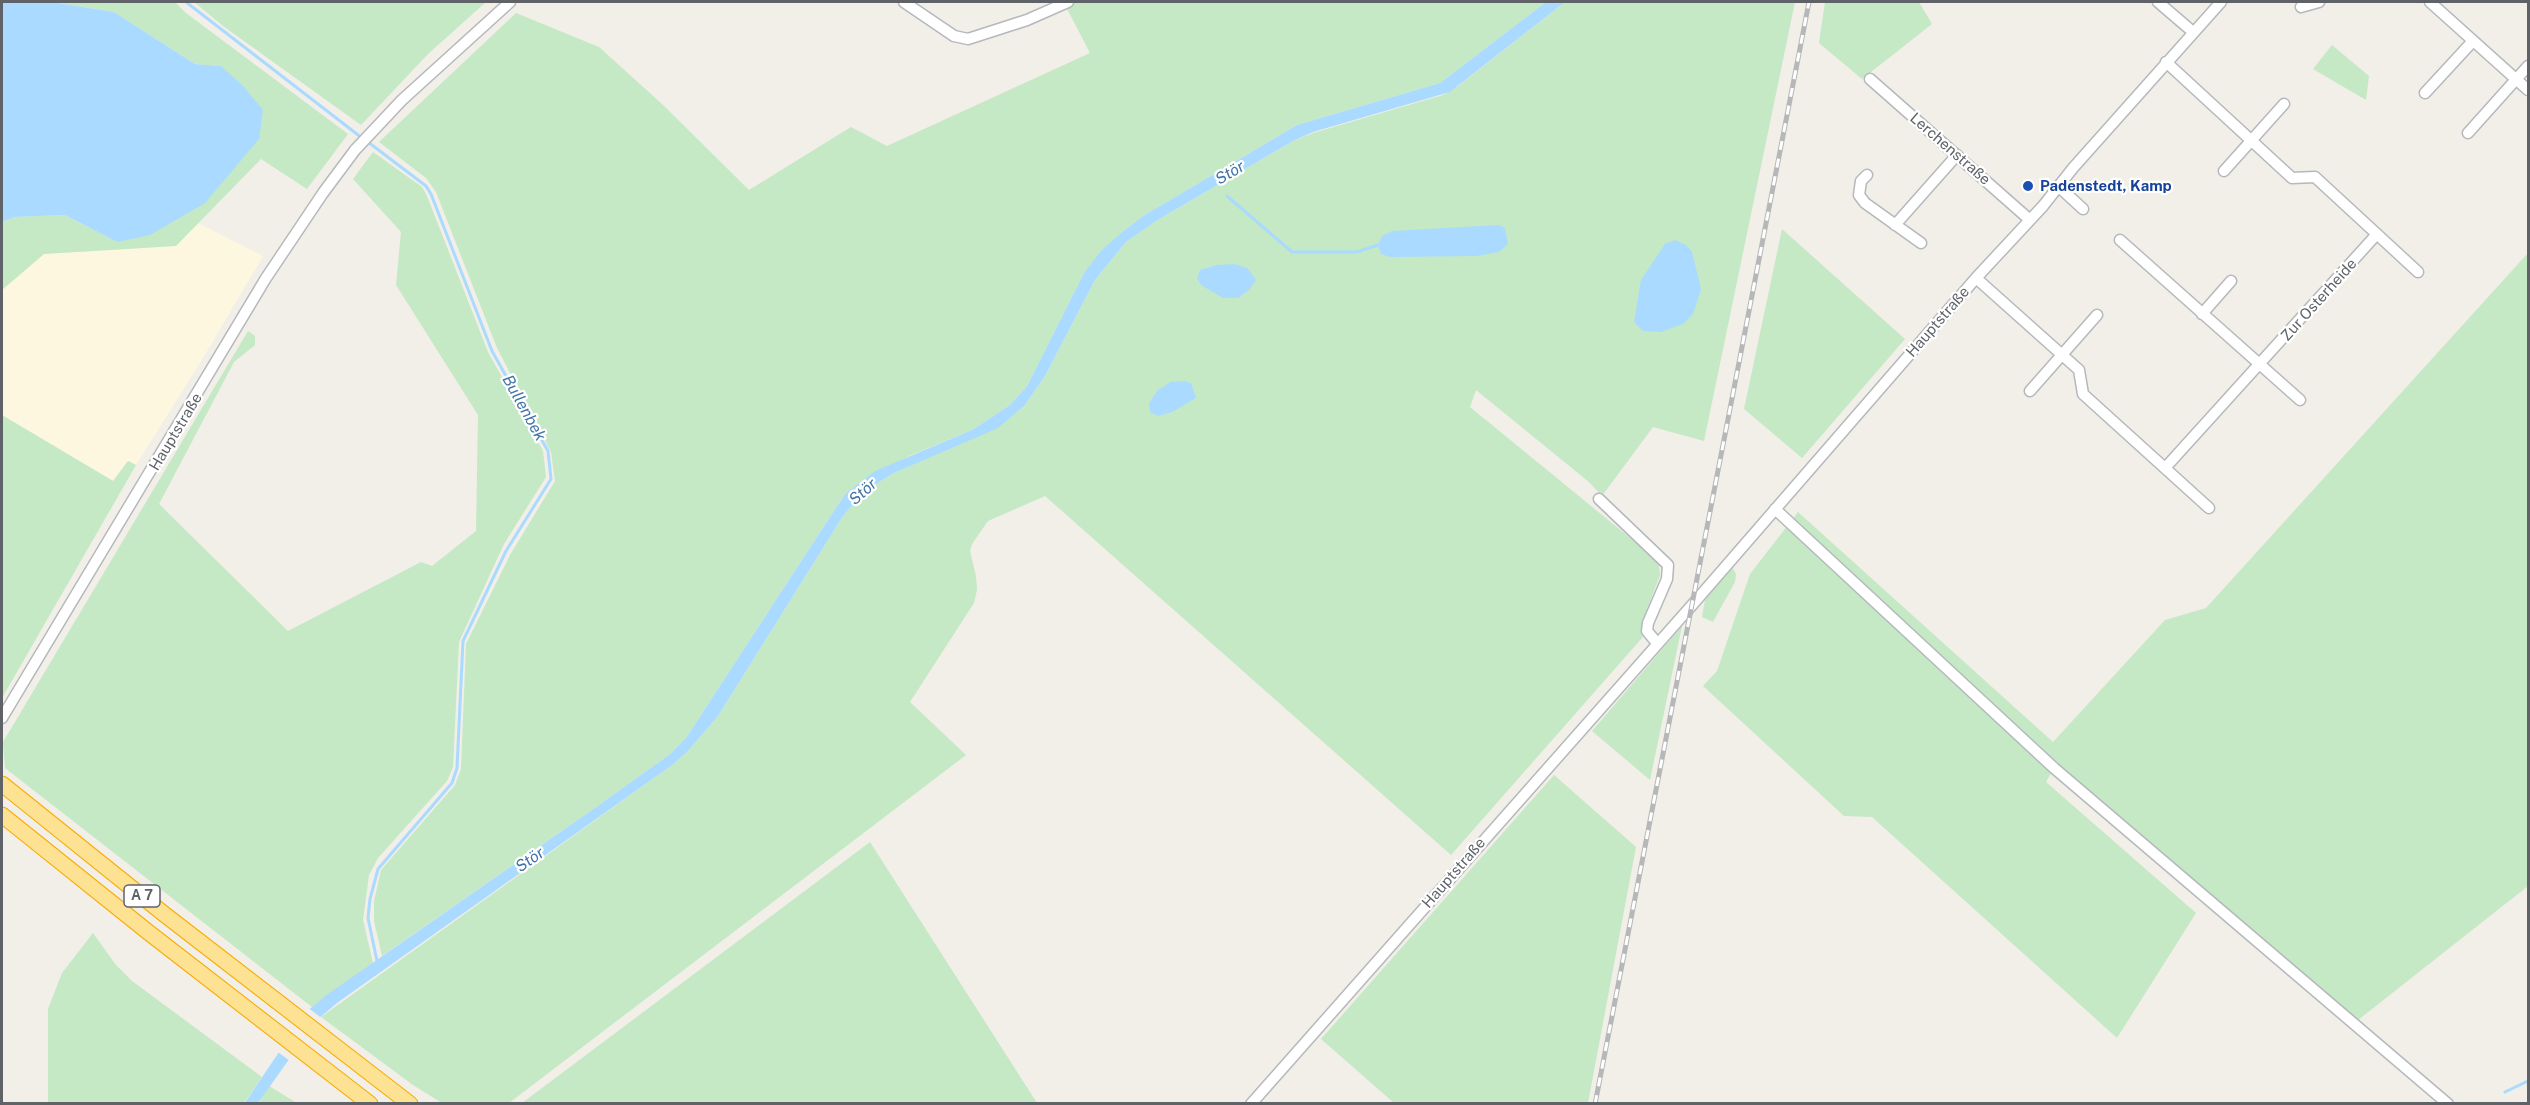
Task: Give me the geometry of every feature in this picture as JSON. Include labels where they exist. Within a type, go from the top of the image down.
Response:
[{"type":"highway","name":"A 7","points":[[2,784],[410,1104]]},
{"type":"highway","name":"A 7","points":[[2,815],[370,1104]]},
{"type":"street","name":"Hauptstraße","points":[[2,718],[266,278],[323,193],[375,127],[443,60],[510,2]]},
{"type":"street","points":[[904,2],[954,36],[968,39],[1027,20],[1068,2]]},
{"type":"street","points":[[2158,2],[2193,32]]},
{"type":"street","name":"Hauptstraße","points":[[1251,1104],[2221,2]]},
{"type":"street","points":[[2301,7],[2319,2]]},
{"type":"street","points":[[2430,2],[2529,90]]},
{"type":"street","points":[[2425,93],[2473,40]]},
{"type":"street","points":[[2166,62],[2292,178],[2315,177],[2418,272]]},
{"type":"street","points":[[2468,133],[2529,66]]},
{"type":"street","name":"Lerchenstraße","points":[[1870,79],[2030,220]]},
{"type":"street","points":[[2224,171],[2284,104]]},
{"type":"street","points":[[1895,225],[1957,155]]},
{"type":"street","points":[[1867,175],[1861,181],[1859,195],[1865,203],[1921,243]]},
{"type":"street","points":[[2058,186],[2084,209]]},
{"type":"street","name":"Zur Osterheide","points":[[2165,468],[2377,234]]},
{"type":"street","points":[[2120,240],[2300,400]]},
{"type":"street","points":[[1976,278],[2079,370],[2083,394],[2209,508]]},
{"type":"street","points":[[2202,314],[2231,281]]},
{"type":"street","points":[[2030,391],[2097,315]]},
{"type":"street","points":[[1599,500],[1668,565],[1667,579],[1648,623],[1647,631],[1657,643]]},
{"type":"street","points":[[1775,509],[2055,768],[2448,1104]]},
{"type":"shaded area","points":[[198,223],[263,256],[136,465],[128,461],[114,481],[2,415],[2,290],[44,254],[176,246]]},
{"type":"green space","points":[[52,2],[175,2],[186,13],[348,134],[307,189],[261,159],[176,246],[44,254],[2,290],[2,222],[14,217],[65,215],[117,242],[221,66],[195,64],[114,12]]},
{"type":"green space","points":[[194,2],[486,2],[428,54],[361,125],[223,26]]},
{"type":"green space","points":[[1546,2],[1440,83],[1297,125],[1143,216],[1121,233],[1084,273],[1027,386],[1010,405],[972,430],[909,456],[845,494],[686,738],[670,754],[382,956],[374,921],[374,901],[381,870],[455,785],[461,769],[466,644],[510,555],[555,481],[551,452],[497,348],[436,192],[426,178],[379,142],[516,13],[599,47],[662,104],[749,190],[851,127],[887,146],[1090,53],[1064,3]]},
{"type":"green space","points":[[1565,2],[1795,2],[1704,441],[1653,427],[1602,496],[1589,482],[1476,390],[1470,407],[1651,555],[1659,564],[1660,575],[1644,617],[1642,638],[1451,855],[1045,496],[988,521],[972,544],[970,551],[977,590],[974,603],[910,702],[966,755],[509,1103],[442,1103],[413,1085],[321,1017],[671,766],[687,752],[718,716],[843,516],[863,493],[894,473],[998,427],[1025,405],[1045,376],[1095,280],[1126,242],[1156,221],[1293,141],[1443,95],[1457,87]]},
{"type":"green space","points":[[1825,2],[1919,2],[1932,24],[1862,79],[1819,43]]},
{"type":"green space","points":[[2332,45],[2369,76],[2366,100],[2313,69]]},
{"type":"green space","points":[[373,152],[422,187],[427,196],[488,352],[543,451],[546,477],[504,544],[459,642],[453,767],[447,781],[378,858],[369,875],[363,920],[373,963],[312,1007],[5,768],[3,742],[248,331],[255,336],[255,345],[234,362],[159,504],[288,631],[421,562],[432,566],[476,531],[478,415],[396,285],[401,232],[353,179]]},
{"type":"green space","points":[[1782,229],[1905,339],[1802,458],[1744,409]]},
{"type":"green space","points":[[2528,253],[2528,886],[2353,1024],[2054,768],[2046,782],[2196,913],[2117,1038],[1872,817],[1844,816],[1703,686],[1717,671],[1750,574],[1798,512],[2053,742],[2165,620],[2206,608]]},
{"type":"green space","points":[[2,415],[113,481],[128,461],[136,465],[2,698]]},
{"type":"green space","points":[[1732,567],[1736,574],[1735,582],[1713,622],[1702,617],[1705,600]]},
{"type":"green space","points":[[1682,626],[1650,780],[1592,731]]},
{"type":"green space","points":[[1554,775],[1636,847],[1588,1103],[1394,1103],[1321,1039]]},
{"type":"green space","points":[[870,842],[1037,1103],[522,1103]]},
{"type":"green space","points":[[93,933],[116,965],[132,981],[262,1077],[244,1103],[48,1104],[48,1009],[62,973]]},
{"type":"green space","points":[[269,1086],[297,1103],[258,1104]]},
{"type":"water","points":[[2,2],[52,2],[114,12],[195,64],[221,66],[243,86],[263,110],[259,139],[205,203],[150,235],[117,242],[65,215],[14,217],[2,222]]},
{"type":"water","name":"Stör","points":[[1546,2],[1565,2],[1450,92],[1313,132],[1293,141],[1156,221],[1126,242],[1095,280],[1045,376],[1025,405],[998,428],[894,473],[863,493],[843,516],[718,716],[687,752],[671,766],[337,1003],[317,1020],[258,1103],[244,1104],[306,1012],[328,994],[670,754],[686,738],[845,494],[875,471],[972,430],[1010,405],[1027,386],[1084,273],[1101,251],[1121,233],[1143,216],[1297,125],[1440,83]]},
{"type":"water","points":[[1499,225],[1505,228],[1508,244],[1499,252],[1476,256],[1390,257],[1381,254],[1378,245],[1382,236],[1392,231]]},
{"type":"water","points":[[1675,240],[1686,245],[1692,252],[1701,289],[1693,314],[1683,324],[1661,332],[1643,331],[1634,322],[1641,280],[1665,244]]},
{"type":"water","points":[[1234,264],[1247,268],[1256,280],[1249,290],[1238,298],[1223,298],[1201,285],[1197,278],[1200,270],[1217,265]]},
{"type":"water","points":[[1171,382],[1191,383],[1196,398],[1172,412],[1158,416],[1150,412],[1149,403],[1158,390]]},
{"type":"pier","points":[[307,1007],[323,1019],[290,1061],[275,1050]]},
{"type":"waterway","name":"Bullenbek","points":[[186,2],[362,138]]},
{"type":"waterway","name":"Bullenbek","points":[[368,142],[426,186],[431,194],[492,351],[548,451],[551,479],[506,551],[463,641],[457,768],[452,783],[378,869],[370,899],[368,918],[377,961]]},
{"type":"waterway","points":[[1227,196],[1292,252],[1357,252],[1378,245]]},
{"type":"waterway","points":[[2505,1092],[2528,1081]]},
{"type":"railway","points":[[1595,1104],[1809,2]]},
{"type":"place","name":"Padenstedt, Kamp","points":[[2028,186]]}]
